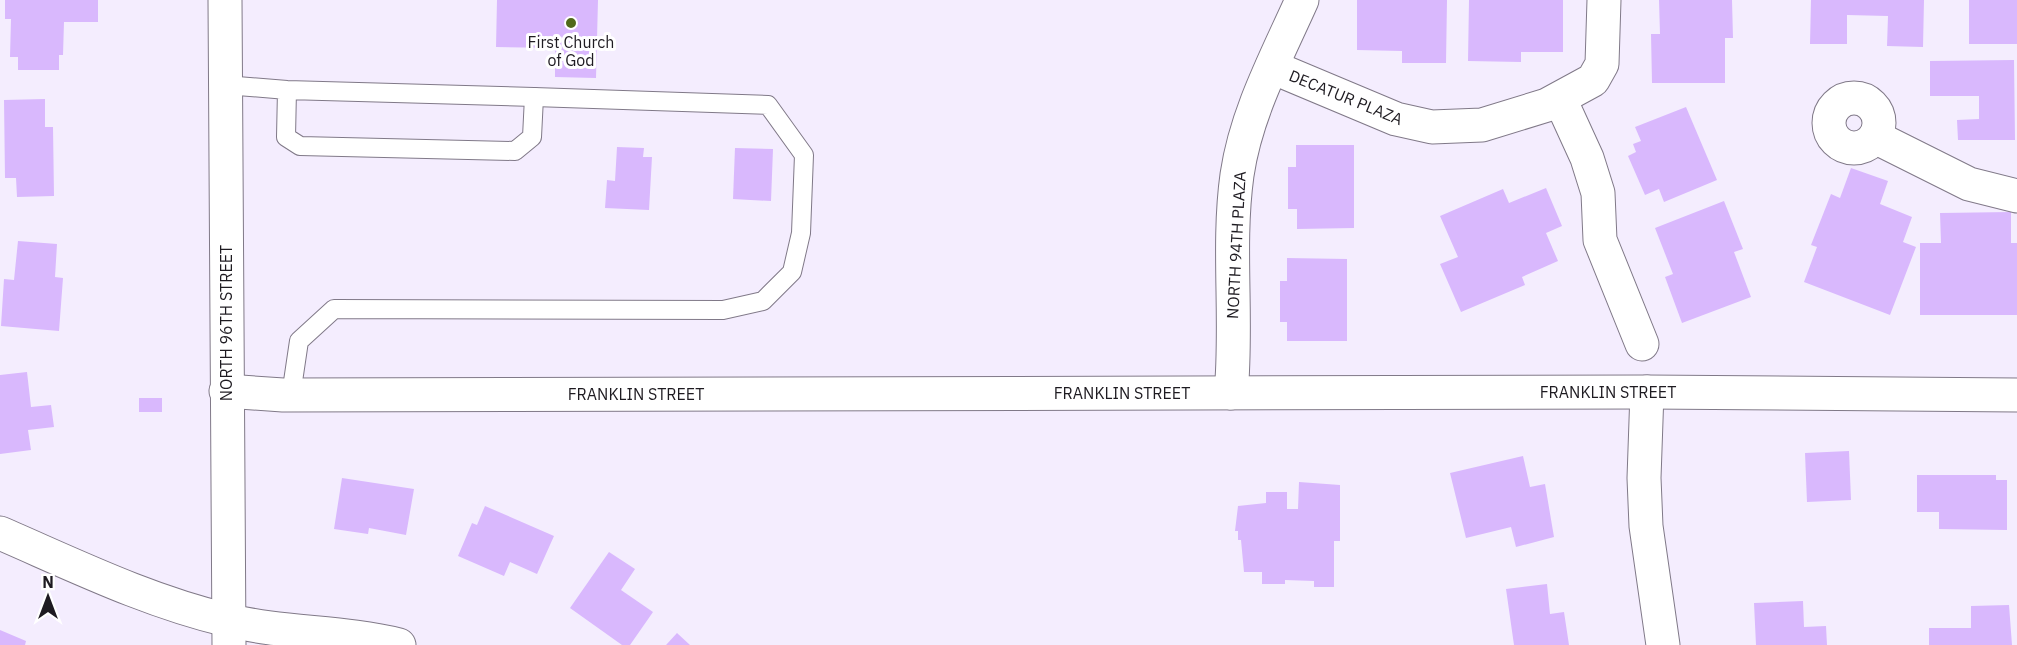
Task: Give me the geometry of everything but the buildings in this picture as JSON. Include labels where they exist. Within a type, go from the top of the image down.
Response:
[{"type":"street","name":"NORTH 96TH STREET","points":[[225,0],[229,633]]},
{"type":"street","name":"NORTH 94TH PLAZA","points":[[1231,393],[1234,364],[1234,205],[1238,173],[1248,125],[1302,0]]},
{"type":"street","name":"DECATUR PLAZA","points":[[1272,67],[1396,119],[1432,128],[1482,125],[1560,99],[1593,80],[1602,64],[1604,0]]},
{"type":"street","points":[[1560,99],[1587,158],[1598,194],[1600,240],[1642,344]]},
{"type":"street","points":[[1875,137],[1970,184],[2017,196]]},
{"type":"street","name":"FRANKLIN STREET","points":[[226,391],[291,395],[1647,392],[2017,395]]},
{"type":"street","points":[[1647,392],[1646,526],[1663,645]]},
{"type":"street","points":[[0,533],[229,633],[349,634],[399,645]]},
{"type":"lane","points":[[225,85],[287,90],[768,105],[804,155],[801,233],[792,272],[763,301],[723,310],[334,309],[299,341],[291,395]]},
{"type":"lane","points":[[287,90],[286,137],[300,146],[515,151],[532,137],[534,97]]},
{"type":"place","name":"First Church of God","points":[[571,23]]}]
